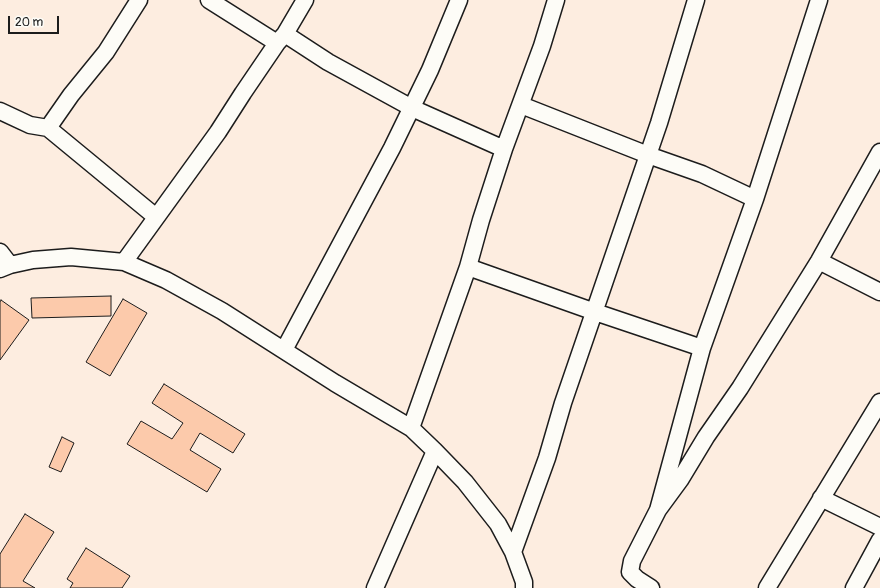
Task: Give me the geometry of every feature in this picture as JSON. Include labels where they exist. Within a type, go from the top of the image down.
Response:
[{"type":"street","points":[[48,128],[106,52],[139,0]]},
{"type":"street","points":[[209,0],[412,108],[504,149]]},
{"type":"street","points":[[124,262],[218,132],[281,39],[305,0]]},
{"type":"street","points":[[284,350],[389,155],[412,108],[459,0]]},
{"type":"street","points":[[411,428],[468,267],[480,220],[504,149],[521,105],[556,0]]},
{"type":"street","points":[[513,552],[547,458],[648,156],[696,0]]},
{"type":"street","points":[[658,510],[702,348],[755,199],[819,0]]},
{"type":"street","points":[[521,105],[648,156],[702,174],[755,199]]},
{"type":"street","points":[[0,111],[30,125],[48,128],[156,217]]},
{"type":"street","points":[[651,588],[637,579],[630,572],[632,561],[658,510],[680,480],[706,437],[740,388],[819,261],[880,152]]},
{"type":"street","points":[[0,252],[5,267],[33,260],[71,257],[124,262],[166,280],[222,311],[335,383],[411,428],[435,450],[465,482],[498,524],[513,552],[524,582],[524,588]]},
{"type":"street","points":[[819,261],[880,292]]},
{"type":"street","points":[[468,267],[702,348]]},
{"type":"street","points":[[767,588],[880,402]]},
{"type":"street","points":[[375,588],[435,450]]},
{"type":"street","points":[[821,498],[880,528]]},
{"type":"street","points":[[854,588],[880,540]]},
{"type":"building","points":[[111,296],[111,316],[32,318],[31,298]]},
{"type":"building","points":[[123,299],[147,313],[110,376],[86,362]]},
{"type":"building","points":[[1,300],[29,320],[0,360],[0,302]]},
{"type":"building","points":[[164,384],[245,434],[233,453],[200,433],[190,450],[221,469],[207,492],[127,444],[141,421],[172,439],[183,423],[152,403]]},
{"type":"building","points":[[62,437],[74,443],[61,472],[49,467]]},
{"type":"building","points":[[25,514],[54,532],[23,581],[35,588],[0,588],[0,554]]},
{"type":"building","points":[[86,548],[130,576],[122,588],[70,588],[73,583],[67,579]]}]
